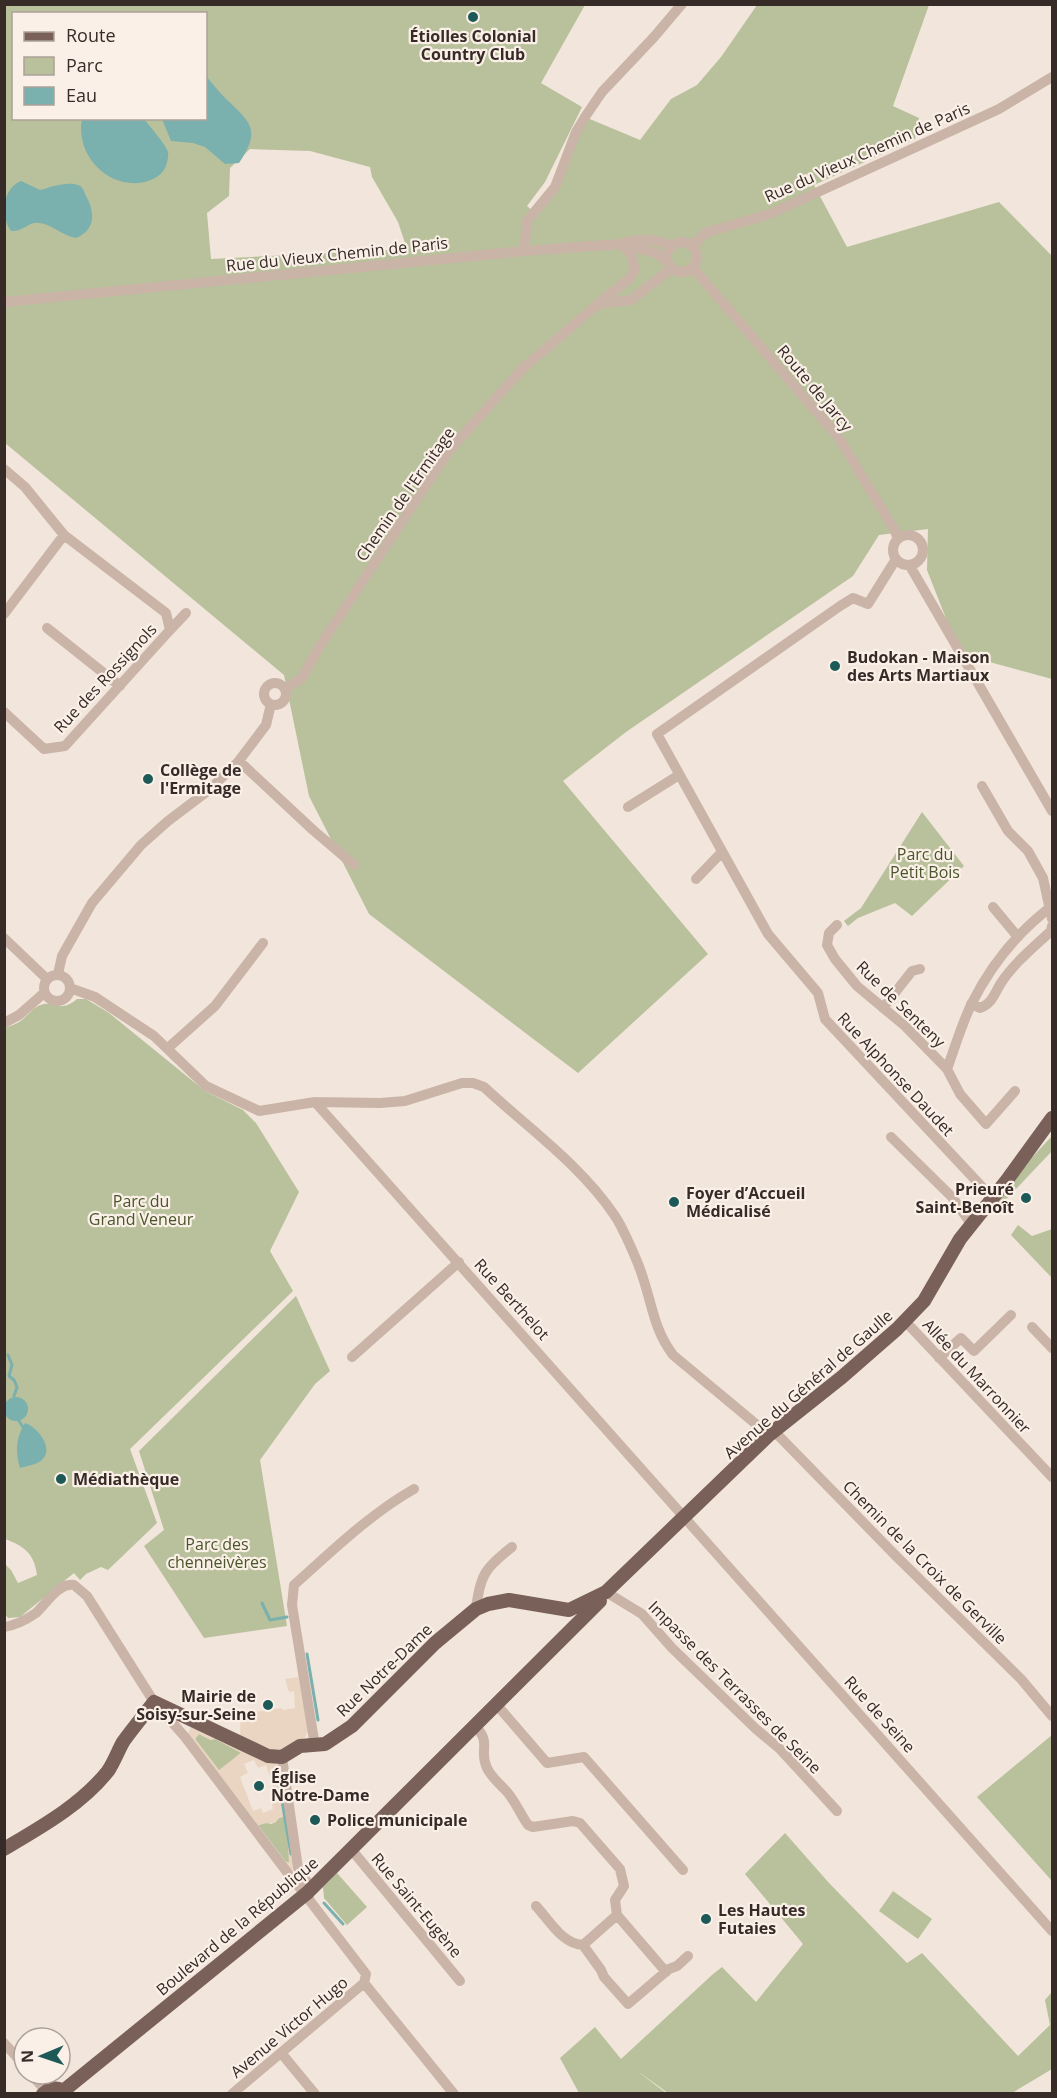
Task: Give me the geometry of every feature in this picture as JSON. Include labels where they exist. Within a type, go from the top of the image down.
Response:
[{"type":"main road","points":[[1007,1180],[1053,1118]]},
{"type":"main road","points":[[1007,1180],[1053,1130]]},
{"type":"main road","name":"Avenue du Général de Gaulle","points":[[606,1592],[772,1433],[842,1377],[905,1321],[924,1301],[960,1239],[1007,1180]]},
{"type":"main road","points":[[578,1622],[569,1610],[606,1592]]},
{"type":"main road","name":"Boulevard de la République","points":[[62,2093],[307,1893],[599,1602],[606,1592]]},
{"type":"main road","name":"Rue Notre-Dame","points":[[282,1757],[300,1746],[325,1744],[352,1726],[435,1643],[476,1609],[509,1600],[569,1610]]},
{"type":"main road","points":[[4,1849],[50,1821],[80,1799],[108,1770],[122,1743],[154,1702],[268,1756],[282,1757]]},
{"type":"main road","points":[[44,2092],[55,2088],[62,2093]]},
{"type":"street","points":[[524,251],[527,221],[555,187],[576,132],[585,117],[602,92],[654,38],[682,4]]},
{"type":"street","name":"Rue du Vieux Chemin de Paris","points":[[692,246],[705,233],[770,214],[999,109],[1053,77]]},
{"type":"street","points":[[620,244],[633,240],[650,240],[673,246]]},
{"type":"street","points":[[682,242],[692,246],[697,256],[693,268],[683,272],[670,265],[668,254],[673,246],[682,242]]},
{"type":"street","name":"Rue du Vieux Chemin de Paris","points":[[4,302],[524,251],[620,244],[656,253],[670,265]]},
{"type":"street","name":"Chemin de l'Ermitage","points":[[285,689],[302,678],[448,452],[522,369],[630,278],[635,269],[631,254],[620,244]]},
{"type":"street","points":[[597,304],[631,300],[670,265]]},
{"type":"street","name":"Route de Jarcy","points":[[693,268],[839,438],[894,529],[897,538]]},
{"type":"street","name":"Rue des Rossignols","points":[[4,469],[25,487],[64,535],[166,614],[170,630]]},
{"type":"street","points":[[4,614],[64,535]]},
{"type":"street","points":[[904,535],[916,536],[923,545],[919,562],[910,566],[896,559],[893,548],[897,538],[904,535]]},
{"type":"street","name":"Rue Alphonse Daudet","points":[[896,559],[868,604],[852,598],[657,734],[768,934],[818,993],[825,1019],[982,1188]]},
{"type":"street","points":[[910,566],[1053,811]]},
{"type":"street","name":"Rue des Rossignols","points":[[4,712],[44,749],[64,746],[186,614]]},
{"type":"street","points":[[47,628],[120,686]]},
{"type":"street","points":[[58,974],[62,956],[92,903],[141,845],[209,790],[239,761],[266,725],[270,704],[264,696],[267,686],[278,683],[285,689],[286,695],[282,702],[270,704]]},
{"type":"street","points":[[239,761],[354,865]]},
{"type":"street","points":[[628,807],[679,775]]},
{"type":"street","points":[[982,786],[1008,831],[1028,851],[1043,878],[1053,919]]},
{"type":"street","points":[[696,879],[722,852]]},
{"type":"street","points":[[947,1069],[971,1004],[989,972],[1018,936],[1051,906]]},
{"type":"street","points":[[993,907],[1018,936]]},
{"type":"street","name":"Rue de Senteny","points":[[837,925],[829,933],[827,945],[835,959],[857,987],[905,1026],[947,1069],[960,1094],[986,1124],[1015,1091]]},
{"type":"street","points":[[971,1004],[980,1008],[988,1005],[1002,981],[1017,963],[1051,931],[1053,926]]},
{"type":"street","points":[[4,938],[47,979]]},
{"type":"street","points":[[168,1048],[215,1006],[263,944]]},
{"type":"street","points":[[883,1008],[912,971],[920,969]]},
{"type":"street","points":[[58,974],[66,978],[70,988],[67,997],[57,1002],[47,998],[43,988],[47,979],[58,974]]},
{"type":"street","name":"Chemin de la Croix de Gerville","points":[[70,988],[95,997],[154,1036],[206,1086],[259,1111],[315,1102],[393,1102],[414,1099],[462,1083],[473,1083],[484,1088],[574,1167],[616,1217],[643,1276],[653,1317],[662,1340],[673,1354],[772,1433],[1021,1678],[1053,1716]]},
{"type":"street","points":[[4,1023],[20,1015],[44,993]]},
{"type":"street","name":"Rue Berthelot","points":[[315,1102],[686,1516]]},
{"type":"street","points":[[891,1137],[952,1197],[972,1225]]},
{"type":"street","points":[[351,1358],[459,1262]]},
{"type":"street","points":[[939,1358],[961,1338],[974,1351],[1011,1315]]},
{"type":"street","name":"Allée du Marronnier","points":[[905,1321],[1051,1472]]},
{"type":"street","points":[[1032,1327],[1053,1348]]},
{"type":"street","points":[[315,1746],[291,1599],[294,1585],[348,1537],[414,1489]]},
{"type":"street","name":"Rue de Seine","points":[[686,1516],[1053,1930]]},
{"type":"street","points":[[476,1609],[479,1588],[489,1564],[512,1546]]},
{"type":"street","points":[[4,1627],[20,1623],[35,1613],[66,1585],[74,1585],[87,1596],[154,1702],[294,1872]]},
{"type":"street","name":"Impasse des Terrasses de Seine","points":[[606,1592],[642,1614],[672,1648],[780,1749],[837,1811]]},
{"type":"street","points":[[496,1704],[547,1763],[584,1757],[682,1870]]},
{"type":"street","points":[[185,1737],[185,1729],[189,1723],[196,1721]]},
{"type":"street","points":[[474,1725],[482,1732],[484,1738],[487,1770],[509,1795],[528,1825],[533,1827],[573,1821],[580,1823],[620,1869],[624,1886],[615,1900],[617,1916],[666,1972]]},
{"type":"street","points":[[282,1757],[294,1872],[300,1888],[307,1893],[313,1906],[366,1974],[364,1983],[454,2094]]},
{"type":"street","name":"Rue Saint-Eugène","points":[[351,1849],[460,1981]]},
{"type":"street","points":[[536,1906],[567,1941],[575,1945],[583,1945],[617,1916]]},
{"type":"street","points":[[583,1945],[601,1970],[603,1977],[628,2004],[688,1956]]},
{"type":"street","name":"Avenue Victor Hugo","points":[[232,2094],[364,1983]]},
{"type":"street","points":[[282,2054],[315,2094]]},
{"type":"green space","points":[[4,5],[585,5],[541,83],[582,107],[545,182],[527,206],[534,212],[559,174],[585,117],[640,140],[671,99],[697,85],[721,57],[757,5],[929,5],[893,106],[919,118],[915,139],[814,185],[847,247],[999,202],[1052,256],[1052,679],[960,654],[927,570],[928,529],[879,535],[853,576],[626,732],[563,781],[708,954],[578,1073],[369,914],[309,796],[284,675],[5,443]],"holes":[[[250,149],[310,151],[370,167],[372,177],[398,222],[407,249],[211,259],[207,213],[229,196],[230,168]]]},
{"type":"green space","name":"Parc du Petit Bois","points":[[922,812],[964,866],[912,916],[895,903],[858,918],[848,926],[844,921],[861,908]]},
{"type":"green space","name":"Parc du Grand Veneur","points":[[77,999],[86,999],[109,1013],[205,1091],[243,1110],[256,1123],[299,1192],[270,1251],[293,1291],[130,1449],[157,1523],[108,1570],[101,1567],[86,1574],[80,1580],[74,1573],[20,1617],[8,1618],[5,1614],[5,1564],[18,1583],[37,1575],[36,1567],[27,1551],[18,1544],[5,1539],[5,1028],[20,1021],[38,1006],[46,1004],[66,1006]]},
{"type":"green space","points":[[1052,1136],[1052,1151],[997,1209],[992,1206],[1023,1167]]},
{"type":"green space","points":[[1018,1225],[1032,1236],[1052,1229],[1052,1278],[1011,1235]]},
{"type":"green space","name":"Parc des chenneivères","points":[[296,1296],[330,1371],[315,1384],[260,1460],[287,1626],[204,1638],[144,1546],[164,1530],[139,1451]]},
{"type":"green space","points":[[199,1734],[211,1740],[215,1738],[242,1752],[219,1771],[195,1739]]},
{"type":"green space","points":[[1052,1735],[1052,1881],[977,1797]]},
{"type":"green space","points":[[286,1816],[289,1862],[286,1862],[258,1825],[272,1824]]},
{"type":"green space","points":[[785,1833],[829,1883],[907,1963],[922,1953],[1018,2056],[1050,2025],[1045,2000],[1051,1993],[1052,2069],[1012,2093],[668,2093],[636,2070],[666,2093],[579,2093],[560,2058],[595,2027],[621,2059],[722,1967],[756,2002],[803,1944],[745,1874]]},
{"type":"green space","points":[[337,1873],[367,1907],[347,1925],[324,1898],[323,1887]]},
{"type":"green space","points":[[893,1891],[932,1919],[918,1939],[879,1911]]},
{"type":"shaded area","points":[[299,1677],[308,1731],[305,1737],[286,1751],[273,1753],[240,1737],[241,1710],[247,1710],[248,1713],[295,1708],[294,1691],[289,1692],[285,1679]]},
{"type":"shaded area","points":[[191,1727],[280,1766],[293,1870],[290,1870],[280,1855],[286,1862],[289,1862],[286,1816],[279,1818],[275,1823],[256,1826],[188,1734]],"holes":[[[199,1734],[211,1740],[215,1739],[241,1753],[219,1770],[195,1739]],[[254,1760],[258,1768],[266,1765],[278,1801],[272,1804],[273,1809],[263,1813],[261,1808],[253,1811],[240,1777],[248,1773],[244,1764]]]},
{"type":"water","points":[[207,77],[246,120],[251,134],[250,142],[239,163],[225,164],[205,147],[193,143],[171,141],[162,120],[207,120]]},
{"type":"water","points":[[82,120],[145,120],[168,152],[166,166],[152,180],[131,183],[119,181],[97,167],[89,157],[81,132]]},
{"type":"water","points":[[21,181],[40,190],[64,184],[81,186],[92,214],[90,225],[83,235],[76,238],[48,225],[35,223],[11,231],[5,218],[5,203],[10,190]]},
{"type":"water","points":[[16,1397],[25,1400],[28,1409],[25,1418],[16,1421],[7,1418],[4,1409],[7,1400]]},
{"type":"water","points":[[25,1423],[40,1434],[46,1446],[46,1452],[39,1462],[20,1468],[17,1445]]},
{"type":"waterway","points":[[8,1355],[12,1365],[9,1376],[17,1387],[14,1396]]},
{"type":"waterway","points":[[19,1421],[23,1427]]},
{"type":"waterway","points":[[262,1603],[270,1620],[287,1617]]},
{"type":"waterway","points":[[307,1654],[318,1720]]},
{"type":"waterway","points":[[277,1771],[291,1854]]},
{"type":"waterway","points":[[324,1903],[343,1924]]},
{"type":"place","name":"Étiolles Colonial Country Club","points":[[473,17]]},
{"type":"place","name":"Budokan - Maison des Arts Martiaux","points":[[835,666]]},
{"type":"place","name":"Collège de l'Ermitage","points":[[148,779]]},
{"type":"place","name":"Prieuré Saint-Benoît","points":[[1026,1198]]},
{"type":"place","name":"Foyer d’Accueil Médicalisé","points":[[674,1202]]},
{"type":"place","name":"Médiathèque","points":[[61,1479]]},
{"type":"place","name":"Mairie de Soisy-sur-Seine","points":[[268,1705]]},
{"type":"place","name":"Église Notre-Dame","points":[[259,1786]]},
{"type":"place","name":"Police municipale","points":[[315,1820]]},
{"type":"place","name":"Les Hautes Futaies","points":[[706,1919]]}]
